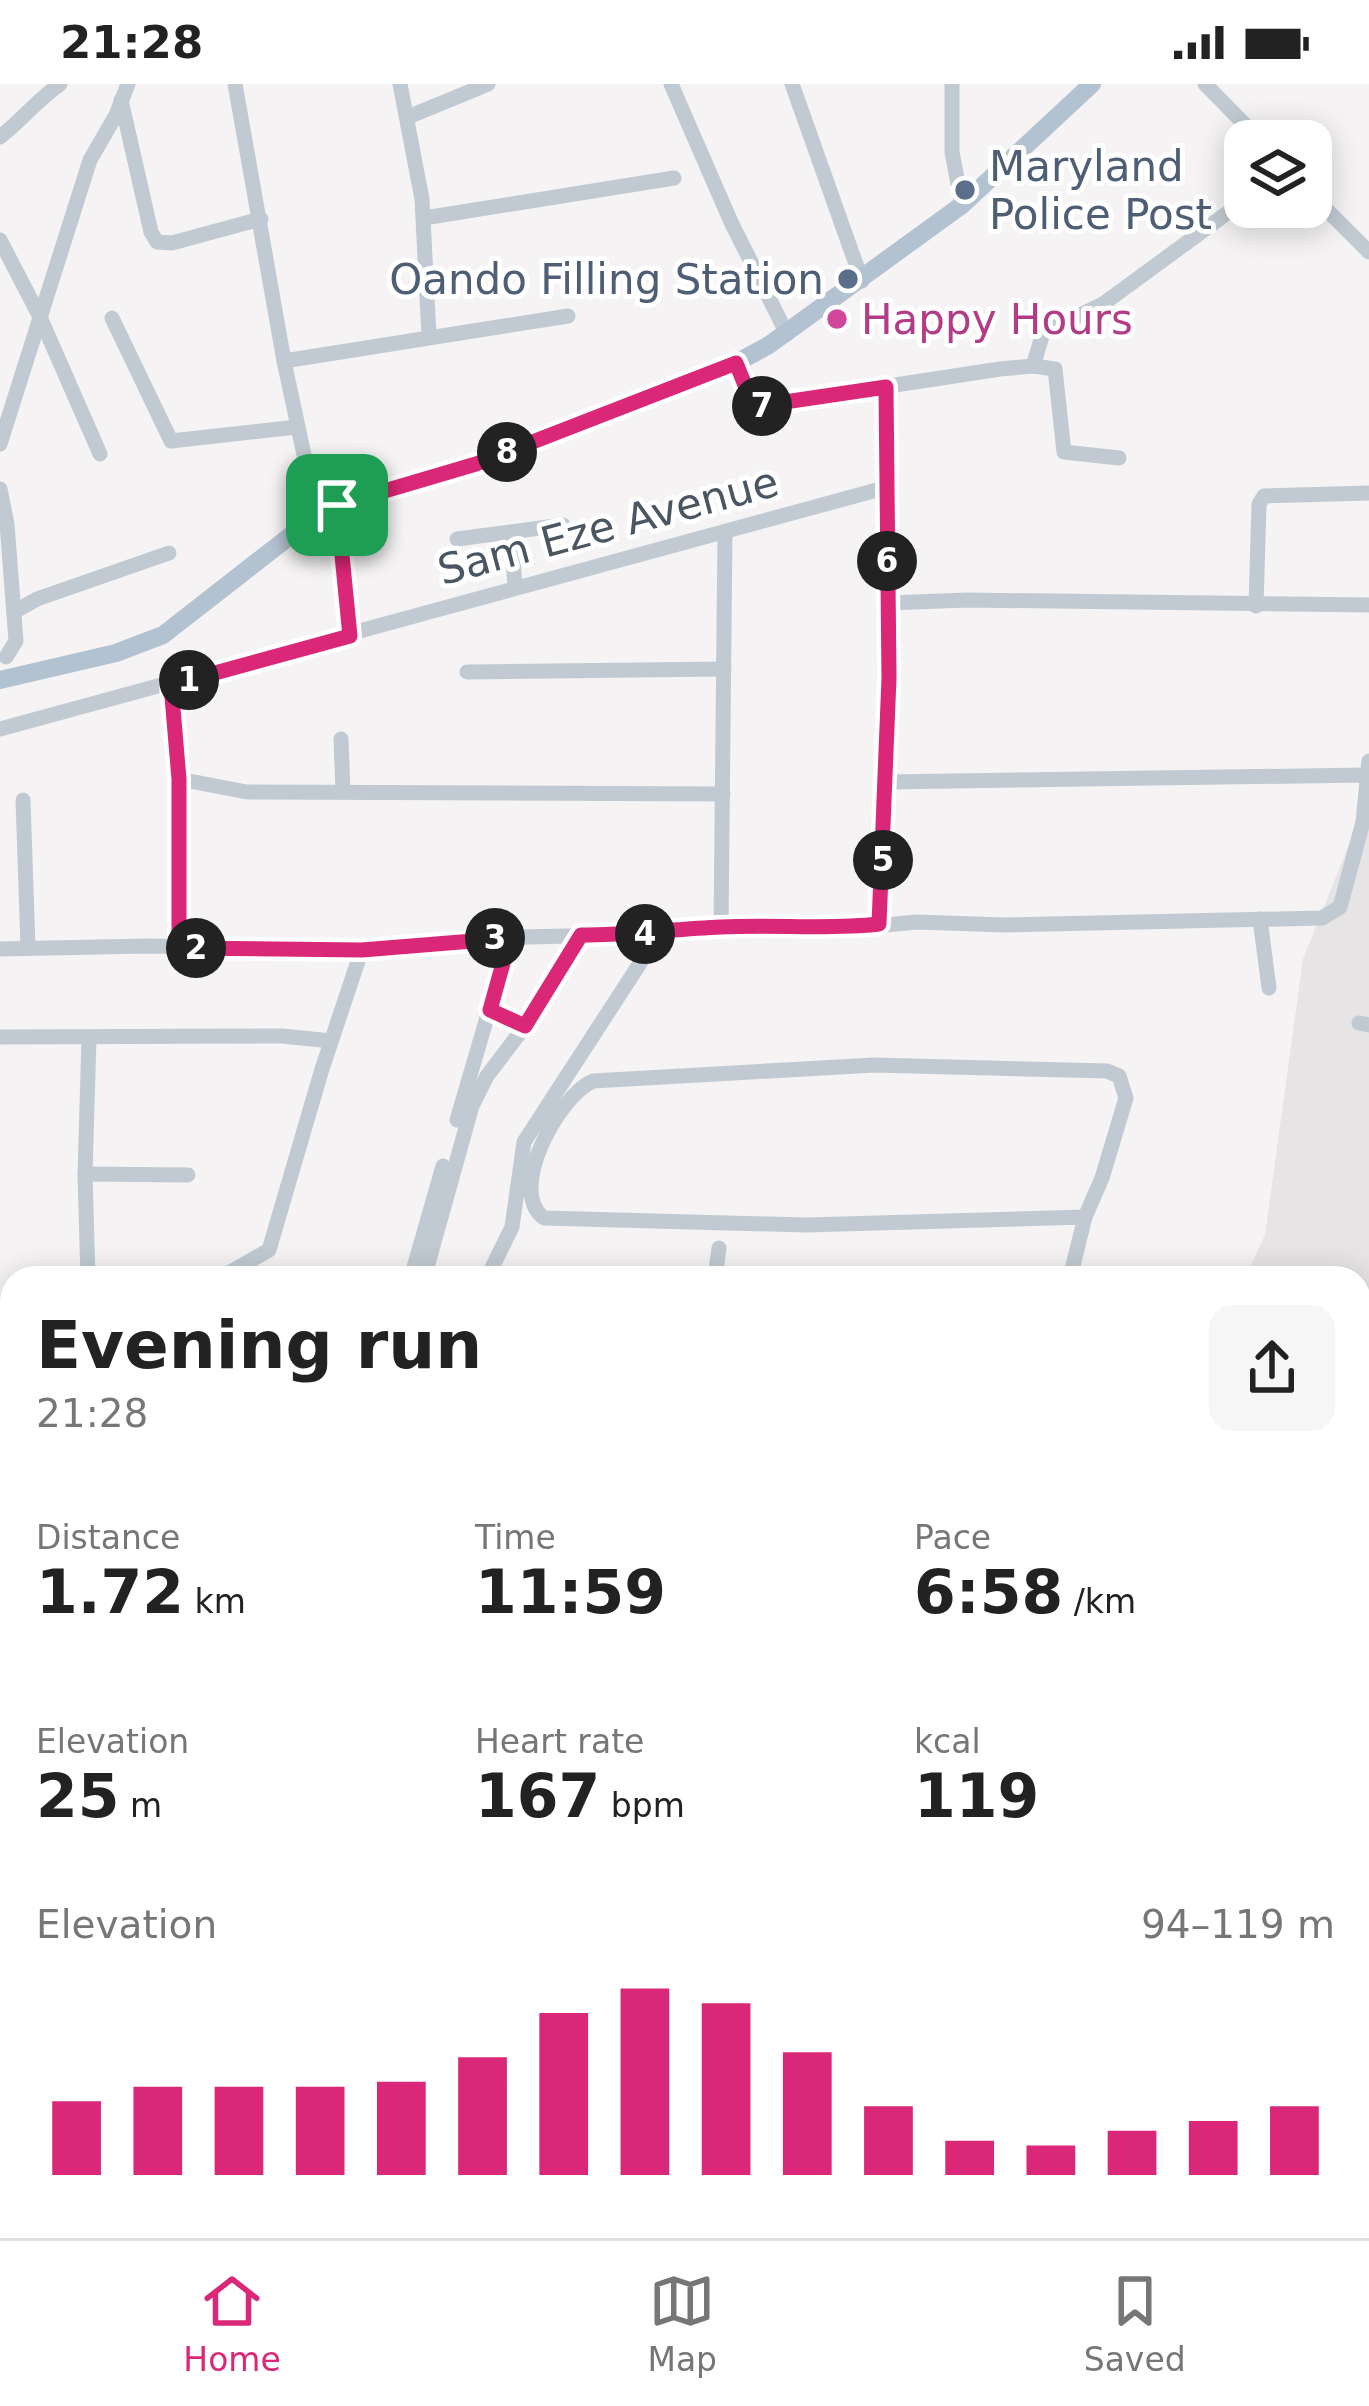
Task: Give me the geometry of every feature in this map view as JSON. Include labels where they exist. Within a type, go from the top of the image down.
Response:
[{"type":"main road","points":[[8,678],[116,653],[163,635],[337,505],[476,464],[736,363],[787,334],[962,205],[1092,84]]},
{"type":"street","points":[[0,136],[60,84]]},
{"type":"street","points":[[236,84],[284,361],[317,516]]},
{"type":"street","points":[[400,84],[424,218],[430,336]]},
{"type":"street","points":[[408,117],[488,84]]},
{"type":"street","points":[[671,84],[731,222],[787,334]]},
{"type":"street","points":[[791,84],[862,280]]},
{"type":"street","points":[[952,84],[952,152],[962,205]]},
{"type":"street","points":[[1205,84],[1240,120]]},
{"type":"street","points":[[122,89],[151,232],[157,242],[261,218]]},
{"type":"street","points":[[0,444],[90,160],[122,89]]},
{"type":"street","points":[[424,218],[674,178]]},
{"type":"street","points":[[1033,366],[1043,333],[1102,304],[1224,215]]},
{"type":"street","points":[[1332,215],[1369,252]]},
{"type":"street","points":[[0,240],[40,317],[100,454]]},
{"type":"street","points":[[284,361],[568,316]]},
{"type":"street","points":[[112,318],[171,441],[297,428]]},
{"type":"street","points":[[736,363],[758,406],[1033,366],[1055,369],[1064,452],[1119,458]]},
{"type":"street","points":[[879,924],[887,782],[886,387]]},
{"type":"street","points":[[0,389],[10,408]]},
{"type":"street","name":"Sam Eze Avenue","points":[[0,729],[887,487]]},
{"type":"street","points":[[0,488],[16,641],[3,653],[8,678]]},
{"type":"street","points":[[1256,606],[1259,504],[1264,496],[1369,494]]},
{"type":"street","points":[[337,505],[350,636]]},
{"type":"street","points":[[457,538],[563,525]]},
{"type":"street","points":[[721,927],[725,532]]},
{"type":"street","points":[[511,533],[515,586]]},
{"type":"street","points":[[14,612],[37,599],[170,553]]},
{"type":"street","points":[[887,603],[1369,605]]},
{"type":"street","points":[[467,672],[724,669]]},
{"type":"street","points":[[171,685],[179,779],[179,948]]},
{"type":"street","points":[[341,739],[343,791]]},
{"type":"street","points":[[0,949],[362,950],[721,927],[833,930],[879,924],[1322,918],[1340,907],[1363,822],[1367,768],[887,782]]},
{"type":"street","points":[[179,779],[247,792],[723,794]]},
{"type":"street","points":[[23,800],[28,947]]},
{"type":"street","points":[[1260,919],[1269,988]]},
{"type":"street","points":[[493,1266],[512,1227],[524,1142],[659,934]]},
{"type":"street","points":[[427,1266],[472,1106],[581,935]]},
{"type":"street","points":[[415,1266],[510,938]]},
{"type":"street","points":[[241,1266],[269,1250],[362,950]]},
{"type":"street","points":[[490,1010],[525,1026]]},
{"type":"street","points":[[0,1037],[282,1036],[332,1041]]},
{"type":"street","points":[[88,1266],[89,1038]]},
{"type":"street","points":[[1073,1266],[1126,1098],[1119,1076],[1107,1071],[874,1065],[593,1081],[575,1092],[536,1154],[531,1190],[534,1207],[544,1218],[806,1225],[1085,1217]]},
{"type":"street","points":[[85,1174],[188,1175]]},
{"type":"street","points":[[717,1266],[719,1248]]},
{"type":"shaded area","points":[[1369,794],[1369,1266],[1251,1266],[1265,1235],[1303,959]]},
{"type":"place","name":"Maryland Police Post","points":[[965,190]]},
{"type":"place","name":"Oando Filling Station","points":[[848,279]]},
{"type":"place","name":"Happy Hours","points":[[837,319]]},
{"type":"route","points":[[736,363],[758,406],[886,387],[889,678],[879,924],[833,930],[721,927],[581,935],[525,1026],[490,1010],[510,938],[362,950],[179,948],[179,779],[171,685],[350,636],[337,505],[476,464],[736,363]]}]
